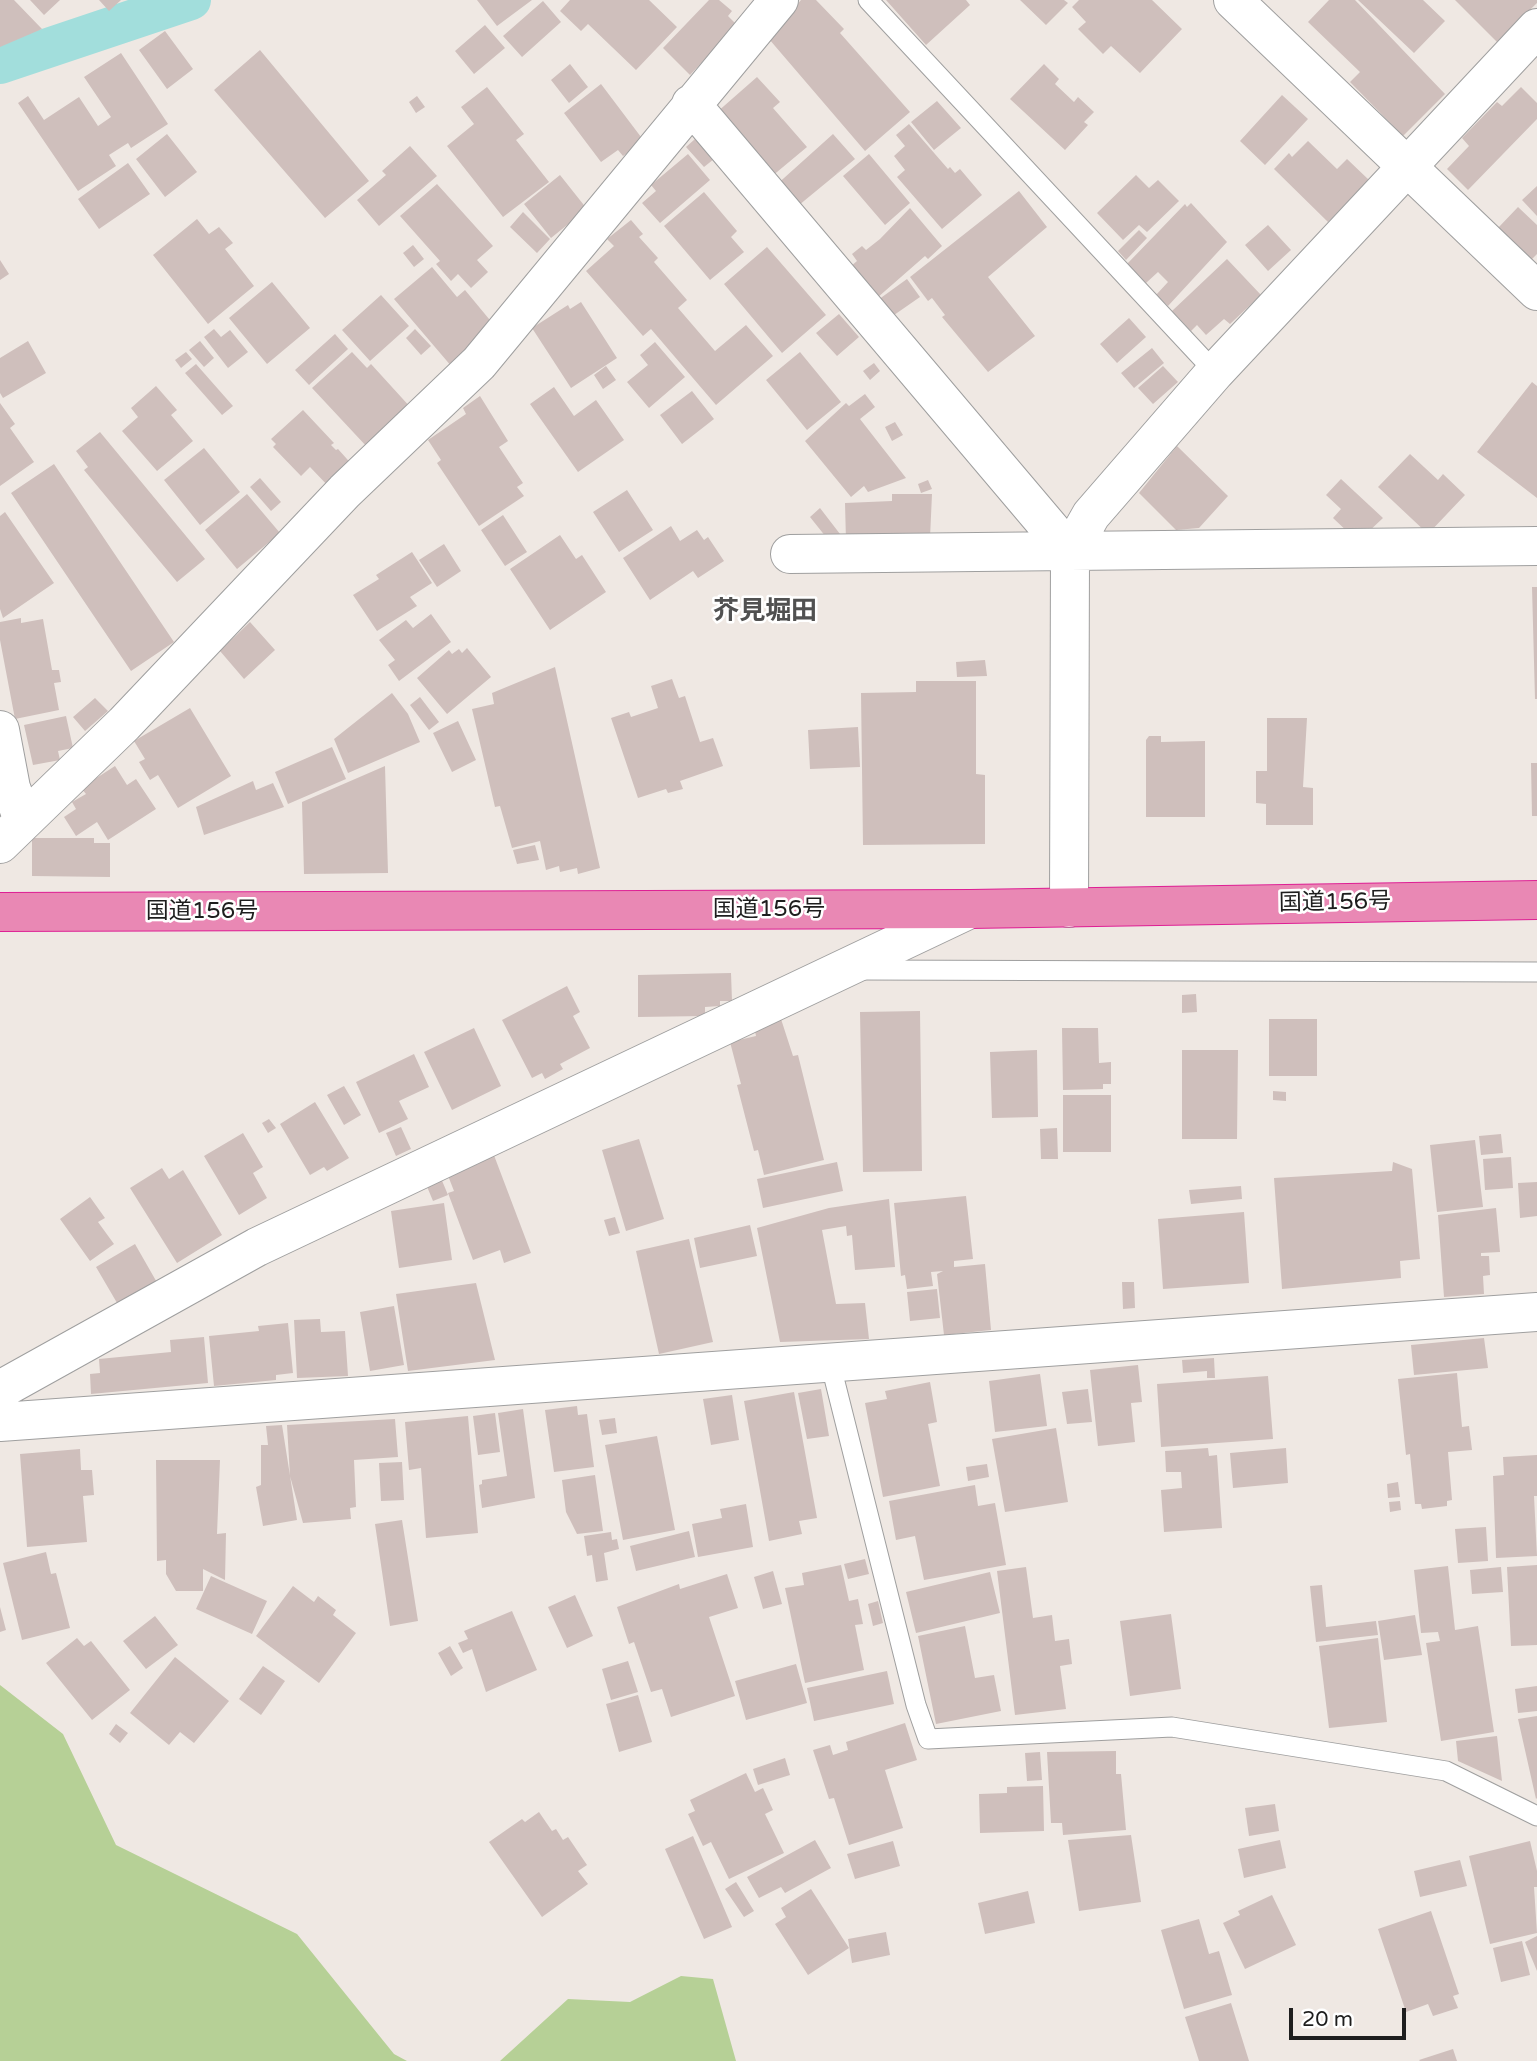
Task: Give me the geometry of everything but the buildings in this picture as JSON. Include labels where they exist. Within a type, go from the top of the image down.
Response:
[{"type":"highway","name":"国道156号","points":[[0,912],[970,909],[1537,900]]},
{"type":"street","points":[[12,832],[124,723],[345,491],[479,363],[779,0]]},
{"type":"street","points":[[1233,0],[1537,291]]},
{"type":"street","points":[[1069,908],[1070,552],[1091,515],[1215,372],[1537,27]]},
{"type":"street","points":[[691,104],[1070,552]]},
{"type":"street","points":[[790,554],[1537,546]]},
{"type":"street","points":[[0,730],[11,788],[12,832]]},
{"type":"street","points":[[0,1390],[257,1247],[970,909]]},
{"type":"street","points":[[0,1422],[1537,1312]]},
{"type":"lane","points":[[868,0],[1215,372]]},
{"type":"lane","points":[[839,970],[1537,972]]},
{"type":"lane","points":[[830,1362],[916,1705],[928,1739],[1172,1727],[1446,1771],[1537,1816]]},
{"type":"green space","points":[[0,1685],[63,1734],[116,1845],[297,1934],[394,2054],[407,2061],[0,2061]]},
{"type":"green space","points":[[681,1976],[713,1979],[736,2061],[500,2061],[568,1999],[630,2002]]},
{"type":"waterway","points":[[0,64],[191,0]]},
{"type":"district","name":"芥見堀田","points":[[765,612]]}]
